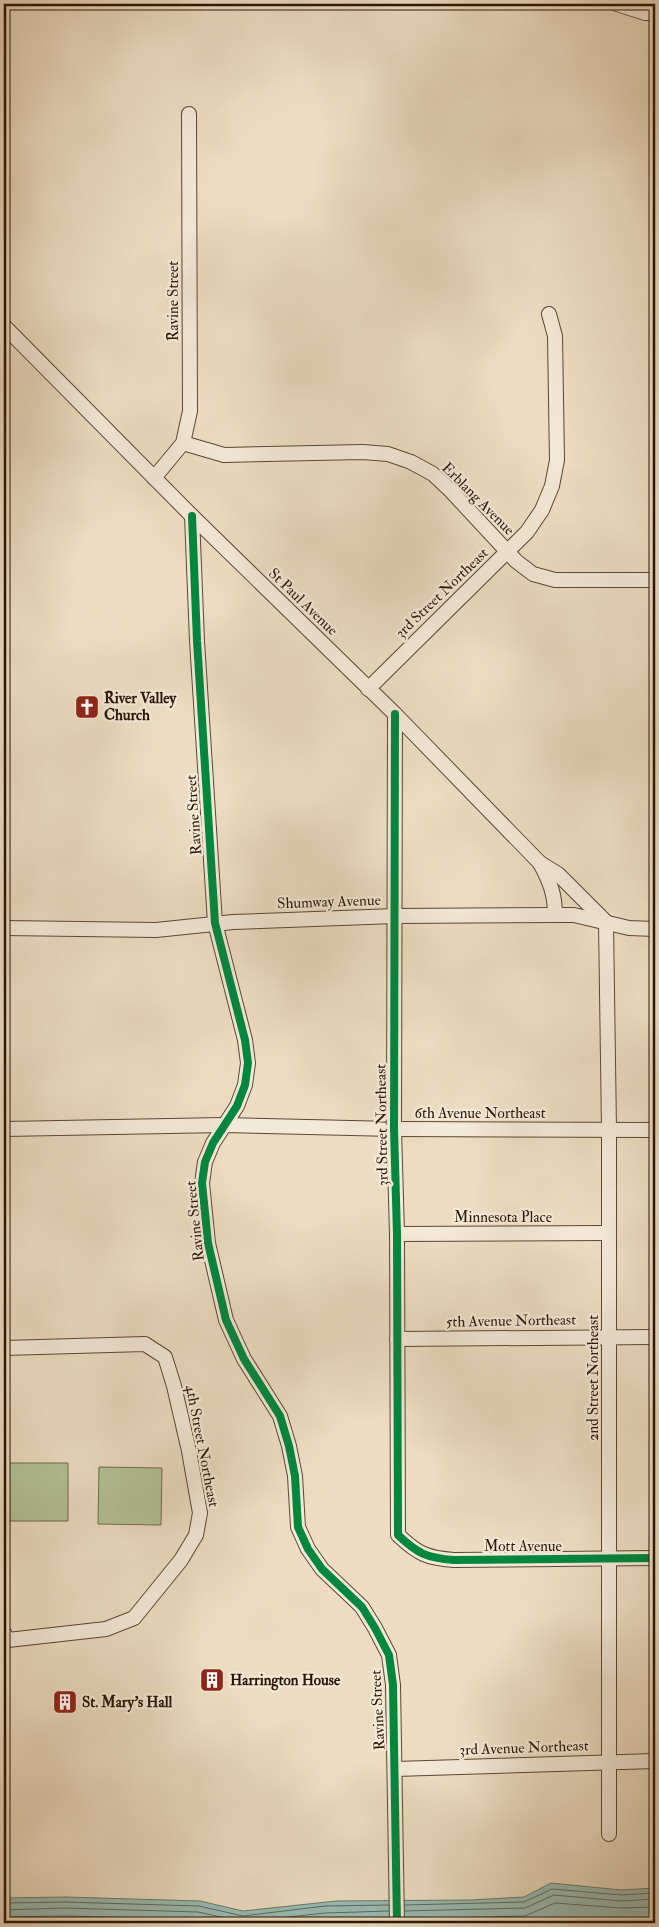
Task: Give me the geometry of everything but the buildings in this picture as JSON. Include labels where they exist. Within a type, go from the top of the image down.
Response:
[{"type":"street","points":[[616,4],[655,14]]},
{"type":"street","name":"Ravine Street","points":[[154,478],[183,442],[190,411],[189,114]]},
{"type":"street","name":"3rd Street Northeast","points":[[368,688],[527,532],[542,510],[552,486],[557,460],[555,336],[549,314]]},
{"type":"street","name":"St Paul Avenue","points":[[4,326],[192,516],[394,714],[540,863],[555,897],[555,915]]},
{"type":"street","name":"Erblang Avenue","points":[[183,442],[224,454],[363,452],[388,454],[411,462],[439,480],[524,568],[544,578],[555,580],[655,580]]},
{"type":"street","name":"Ravine Street","points":[[192,516],[198,650],[215,923],[245,1040],[248,1063],[245,1085],[239,1099],[213,1143],[205,1162],[202,1183],[208,1243],[226,1320],[244,1359],[280,1416],[290,1446],[295,1476],[298,1527],[308,1549],[322,1569],[362,1607],[376,1628],[389,1655],[393,1685],[394,1769]]},
{"type":"street","name":"3rd Street Northeast","points":[[394,714],[394,1129],[397,1234],[398,1535]]},
{"type":"street","points":[[540,863],[558,874],[606,922]]},
{"type":"street","name":"Shumway Avenue","points":[[4,928],[156,930],[215,923],[394,916],[555,915],[574,916],[629,928],[655,929]]},
{"type":"street","name":"2nd Street Northeast","points":[[606,922],[611,1560],[609,1834]]},
{"type":"street","name":"6th Avenue Northeast","points":[[4,1129],[224,1125],[394,1129],[655,1130]]},
{"type":"street","name":"Minnesota Place","points":[[397,1234],[608,1232]]},
{"type":"street","name":"5th Avenue Northeast","points":[[397,1339],[655,1337]]},
{"type":"street","name":"4th Street Northeast","points":[[4,1348],[145,1344],[164,1357],[174,1386],[189,1451],[200,1513],[196,1535],[180,1560],[134,1618],[106,1629],[8,1640],[4,1633]]},
{"type":"street","name":"Mott Avenue","points":[[398,1535],[410,1547],[431,1558],[454,1560],[611,1560],[655,1558]]},
{"type":"street","name":"3rd Avenue Northeast","points":[[394,1769],[655,1761]]},
{"type":"street","points":[[394,1769],[397,1923]]},
{"type":"green space","points":[[7,1463],[68,1463],[68,1521],[8,1521]]},
{"type":"green space","points":[[99,1467],[162,1468],[161,1525],[98,1524]]},
{"type":"water","points":[[551,1883],[621,1890],[655,1888],[655,1923],[4,1923],[4,1898],[65,1897],[200,1901],[243,1911],[336,1901],[471,1900],[524,1897]]},
{"type":"cycle path","points":[[192,516],[197,641],[215,923],[245,1040],[248,1063],[245,1085],[237,1106],[213,1143],[205,1162],[202,1183],[208,1243],[226,1320],[244,1359],[280,1416],[295,1476],[298,1527],[308,1549],[322,1569],[362,1607],[389,1655],[393,1685],[397,1923]]},
{"type":"cycle path","points":[[395,714],[394,1129],[397,1234],[398,1535],[411,1547],[423,1554],[454,1560],[655,1558]]},
{"type":"place","name":"River Valley Church","points":[[87,707]]},
{"type":"place","name":"Harrington House","points":[[212,1680]]},
{"type":"place","name":"St. Mary's Hall","points":[[65,1702]]}]
